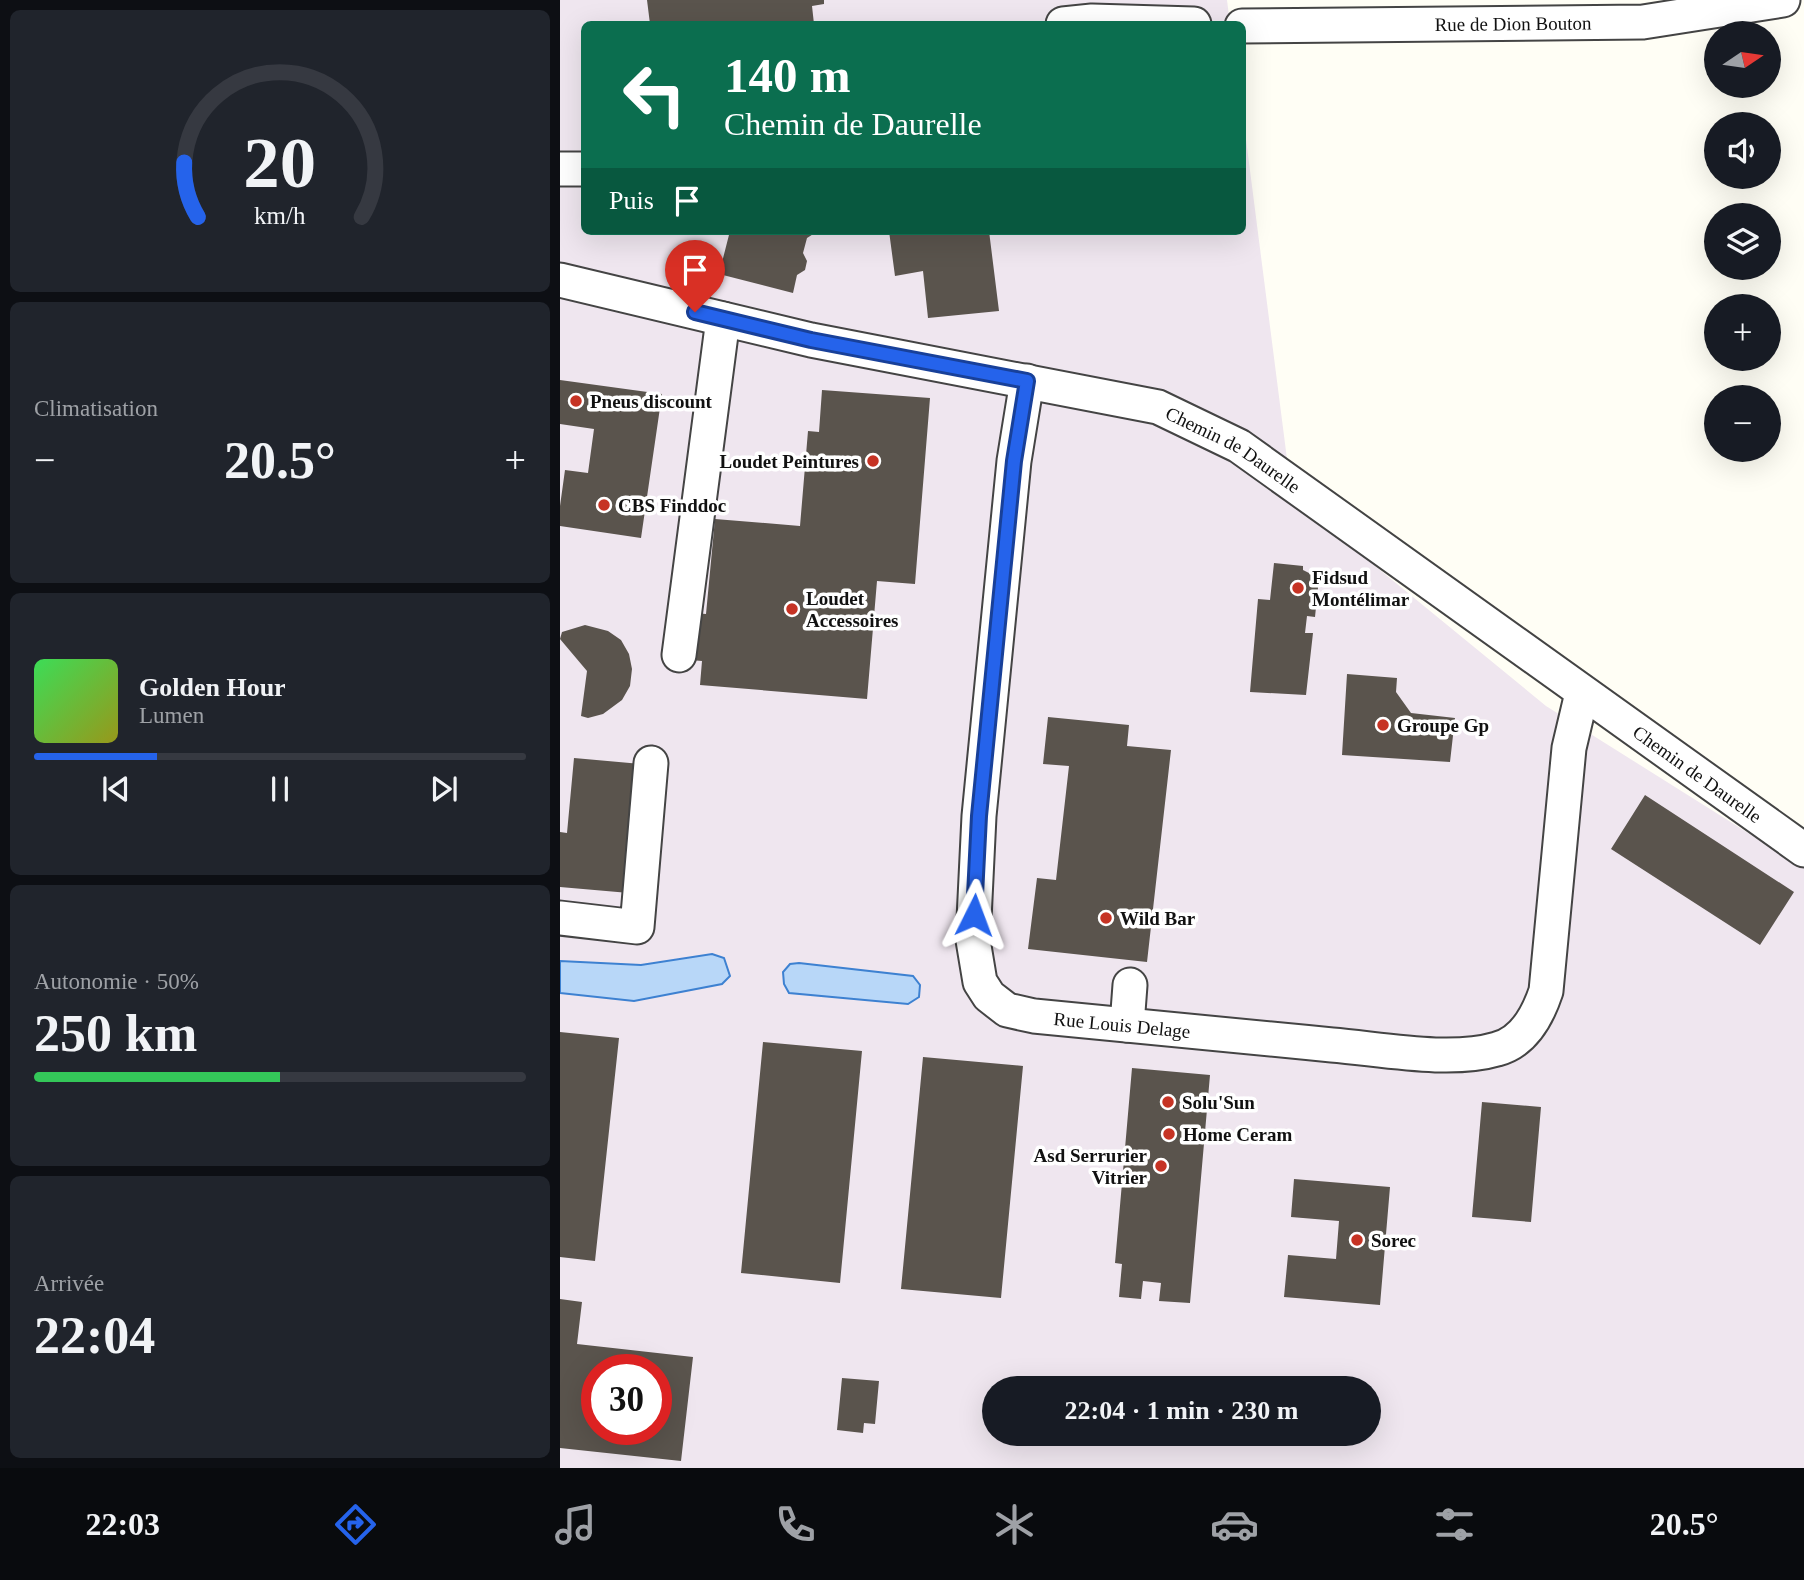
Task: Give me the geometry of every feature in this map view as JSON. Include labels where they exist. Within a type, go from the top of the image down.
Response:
[{"type":"street","name":"Rue de Dion Bouton","points":[[1246,26],[1643,22],[1783,0]]},
{"type":"street","points":[[560,169],[581,169]]},
{"type":"street","name":"Chemin de Daurelle","points":[[560,280],[811,340],[1158,407],[1239,446],[1804,850]]},
{"type":"street","points":[[679,655],[723,319]]},
{"type":"street","name":"Rue Louis Delage","points":[[1027,381],[1014,461],[979,816],[973,940],[979,982],[989,996],[1007,1010],[1034,1016],[1454,1055],[1499,1049],[1527,1030],[1538,1014],[1546,990],[1569,748],[1582,693]]},
{"type":"street","points":[[560,918],[637,927],[651,763]]},
{"type":"street","points":[[1126,1025],[1130,985]]},
{"type":"shaded area","points":[[560,0],[1227,0],[1230,21],[581,21],[581,235],[1246,235],[1246,139],[1292,498],[1546,706],[1804,868],[1804,1468],[560,1468]]},
{"type":"water","points":[[712,954],[724,958],[730,976],[722,984],[634,1001],[560,993],[560,961],[641,965]]},
{"type":"water","points":[[790,964],[913,976],[920,985],[919,997],[908,1004],[789,993],[784,984],[783,972]]},
{"type":"building","points":[[647,0],[824,0],[824,4],[812,6],[814,21],[650,21]]},
{"type":"building","points":[[729,235],[812,235],[807,238],[803,253],[807,261],[805,270],[797,275],[793,293],[719,274]]},
{"type":"building","points":[[890,235],[990,235],[999,311],[928,318],[923,271],[895,276]]},
{"type":"building","points":[[560,380],[662,394],[641,538],[560,526],[565,470],[588,473],[594,429],[560,424]]},
{"type":"building","points":[[822,390],[930,398],[915,584],[877,581],[867,699],[700,685],[702,661],[690,660],[695,613],[706,614],[715,519],[800,526],[808,431],[819,432]]},
{"type":"building","points":[[1274,563],[1303,566],[1303,570],[1319,578],[1315,617],[1307,616],[1305,633],[1313,633],[1306,695],[1250,692],[1258,599],[1270,600]]},
{"type":"building","points":[[585,625],[608,631],[621,640],[629,654],[632,669],[630,686],[622,700],[603,714],[588,718],[581,716],[587,671],[560,639],[562,632]]},
{"type":"building","points":[[1347,674],[1397,678],[1396,692],[1411,713],[1455,718],[1450,762],[1342,755]]},
{"type":"building","points":[[1048,717],[1129,725],[1127,746],[1171,750],[1147,962],[1028,949],[1037,878],[1056,880],[1069,766],[1043,764]]},
{"type":"building","points":[[574,758],[641,764],[629,893],[560,887],[560,832],[567,833]]},
{"type":"building","points":[[1645,795],[1794,892],[1760,945],[1611,849]]},
{"type":"building","points":[[560,1032],[619,1038],[595,1261],[560,1257]]},
{"type":"building","points":[[763,1042],[862,1051],[840,1283],[741,1273]]},
{"type":"building","points":[[923,1057],[1023,1066],[1001,1298],[901,1289]]},
{"type":"building","points":[[1132,1068],[1210,1075],[1190,1303],[1159,1301],[1161,1283],[1143,1281],[1141,1299],[1119,1297],[1122,1264],[1115,1263]]},
{"type":"building","points":[[1482,1102],[1541,1107],[1531,1222],[1472,1217]]},
{"type":"building","points":[[1294,1179],[1390,1187],[1380,1305],[1284,1297],[1288,1255],[1336,1259],[1339,1221],[1291,1217]]},
{"type":"building","points":[[560,1299],[582,1302],[577,1344],[666,1354],[581,1354],[581,1445],[672,1445],[672,1355],[693,1357],[681,1461],[560,1448]]},
{"type":"building","points":[[842,1378],[879,1381],[875,1424],[864,1423],[863,1433],[837,1430]]},
{"type":"place","name":"Pneus discount","points":[[576,401]]},
{"type":"place","name":"Loudet Peintures","points":[[873,461]]},
{"type":"place","name":"CBS Finddoc","points":[[604,505]]},
{"type":"place","name":"Fidsud Montélimar","points":[[1298,588]]},
{"type":"place","name":"Loudet Accessoires","points":[[792,609]]},
{"type":"place","name":"Groupe Gp","points":[[1383,725]]},
{"type":"place","name":"Wild Bar","points":[[1106,918]]},
{"type":"place","name":"Solu'Sun","points":[[1168,1102]]},
{"type":"place","name":"Home Ceram","points":[[1169,1134]]},
{"type":"place","name":"Asd Serrurier Vitrier","points":[[1161,1166]]},
{"type":"place","name":"Sorec","points":[[1357,1240]]},
{"type":"route","points":[[695,312],[811,340],[1027,381],[1014,461],[979,816],[974,915]]}]
